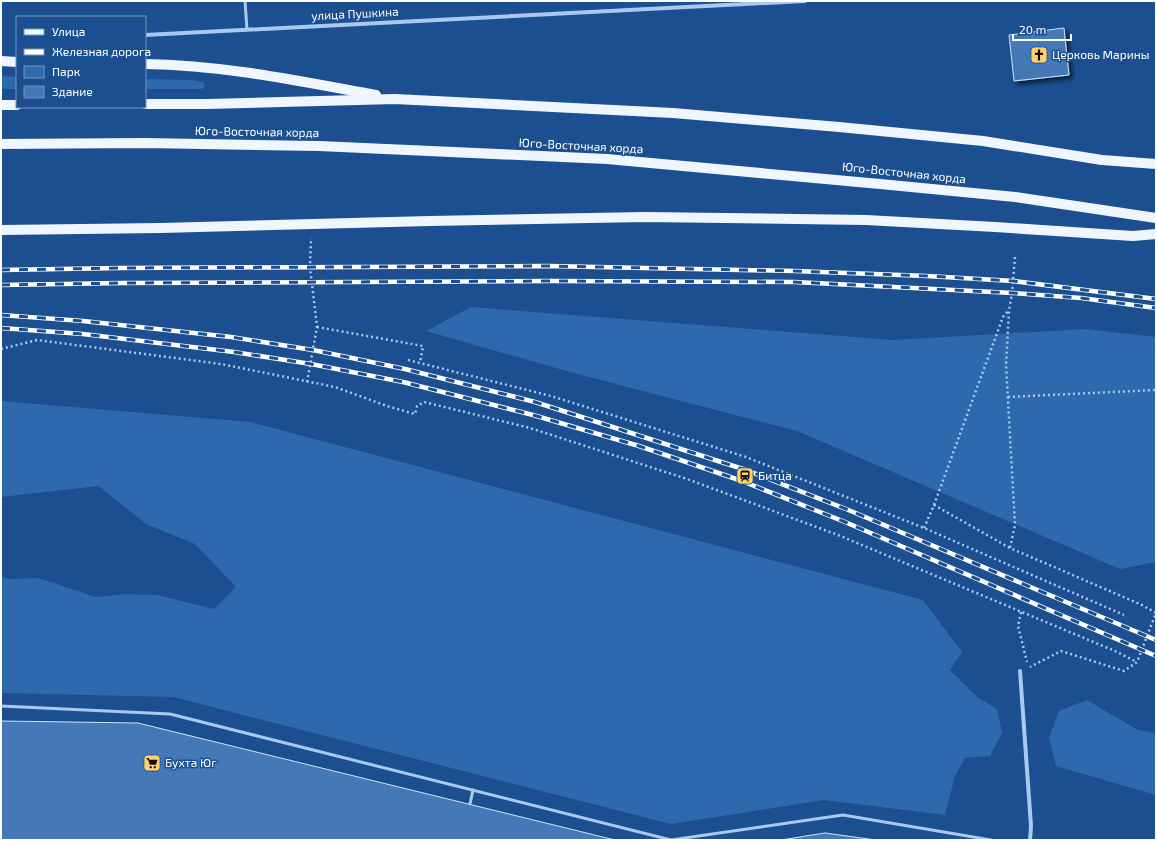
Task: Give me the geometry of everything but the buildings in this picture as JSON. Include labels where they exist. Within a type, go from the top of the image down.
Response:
[{"type":"main road","points":[[1,61],[16,62]]},
{"type":"main road","points":[[146,64],[247,72],[395,99]]},
{"type":"main road","points":[[146,104],[208,104],[395,99],[673,113],[984,141],[1102,160],[1156,164]]},
{"type":"main road","points":[[1,105],[16,105]]},
{"type":"main road","name":"Юго-Восточная хорда","points":[[1,144],[145,143],[319,146],[607,159],[1014,197],[1156,218]]},
{"type":"main road","points":[[1,230],[161,228],[430,220],[645,217],[866,220],[1133,236],[1156,234]]},
{"type":"street","name":"улица Пушкина","points":[[146,35],[744,2],[805,1]]},
{"type":"street","points":[[1020,671],[1031,826],[1030,840]]},
{"type":"lane","points":[[245,1],[247,30]]},
{"type":"lane","points":[[1,706],[170,714],[671,840],[843,815],[991,840]]},
{"type":"lane","points":[[470,804],[473,790]]},
{"type":"path","points":[[306,382],[317,327],[310,267],[311,236]]},
{"type":"path","points":[[1010,548],[1015,525],[1006,365],[1009,311],[1015,257]]},
{"type":"path","points":[[924,528],[934,505],[1003,317],[1009,311]]},
{"type":"path","points":[[317,327],[423,346],[420,363]]},
{"type":"path","points":[[1,349],[37,340],[221,364],[336,387],[415,414],[416,406],[424,402],[530,428],[687,479],[831,532],[1115,651],[1136,662]]},
{"type":"path","points":[[408,360],[551,396],[746,457],[924,528],[1124,615]]},
{"type":"path","points":[[1008,397],[1155,390]]},
{"type":"path","points":[[934,505],[1010,548],[1142,605],[1156,613],[1136,662],[1124,671],[1061,651],[1028,668],[1018,626],[1021,612]]},
{"type":"green space","points":[[1,76],[16,77],[16,89],[1,89]]},
{"type":"green space","points":[[146,79],[192,80],[203,82],[205,84],[204,88],[146,89]]},
{"type":"green space","points":[[471,307],[893,340],[1085,329],[1156,337],[1156,562],[1120,569],[797,431],[570,372],[426,331]]},
{"type":"green space","points":[[1,401],[250,422],[923,600],[962,652],[950,670],[977,697],[997,709],[1002,733],[990,756],[965,758],[955,776],[945,815],[824,800],[671,824],[173,697],[1,693],[1,576],[9,579],[39,578],[96,597],[126,594],[157,595],[214,609],[236,587],[195,544],[146,524],[99,486],[1,497]]},
{"type":"green space","points":[[1087,700],[1138,730],[1156,733],[1156,795],[1056,766],[1049,738],[1059,711]]},
{"type":"railway","points":[[1,270],[549,266],[794,271],[1013,281],[1156,299]]},
{"type":"railway","points":[[1,285],[551,281],[794,282],[1013,293],[1081,298],[1156,308]]},
{"type":"railway","points":[[1,315],[83,321],[231,337],[313,350],[405,369],[535,402],[746,470],[846,509],[1156,640]]},
{"type":"railway","points":[[1,328],[83,334],[234,352],[311,364],[403,382],[533,415],[639,446],[742,481],[845,522],[1156,656]]},
{"type":"place","name":"Церковь Марины","points":[[1039,55]]},
{"type":"place","name":"Битца","points":[[745,476]]},
{"type":"place","name":"Бухта Юг","points":[[152,763]]}]
